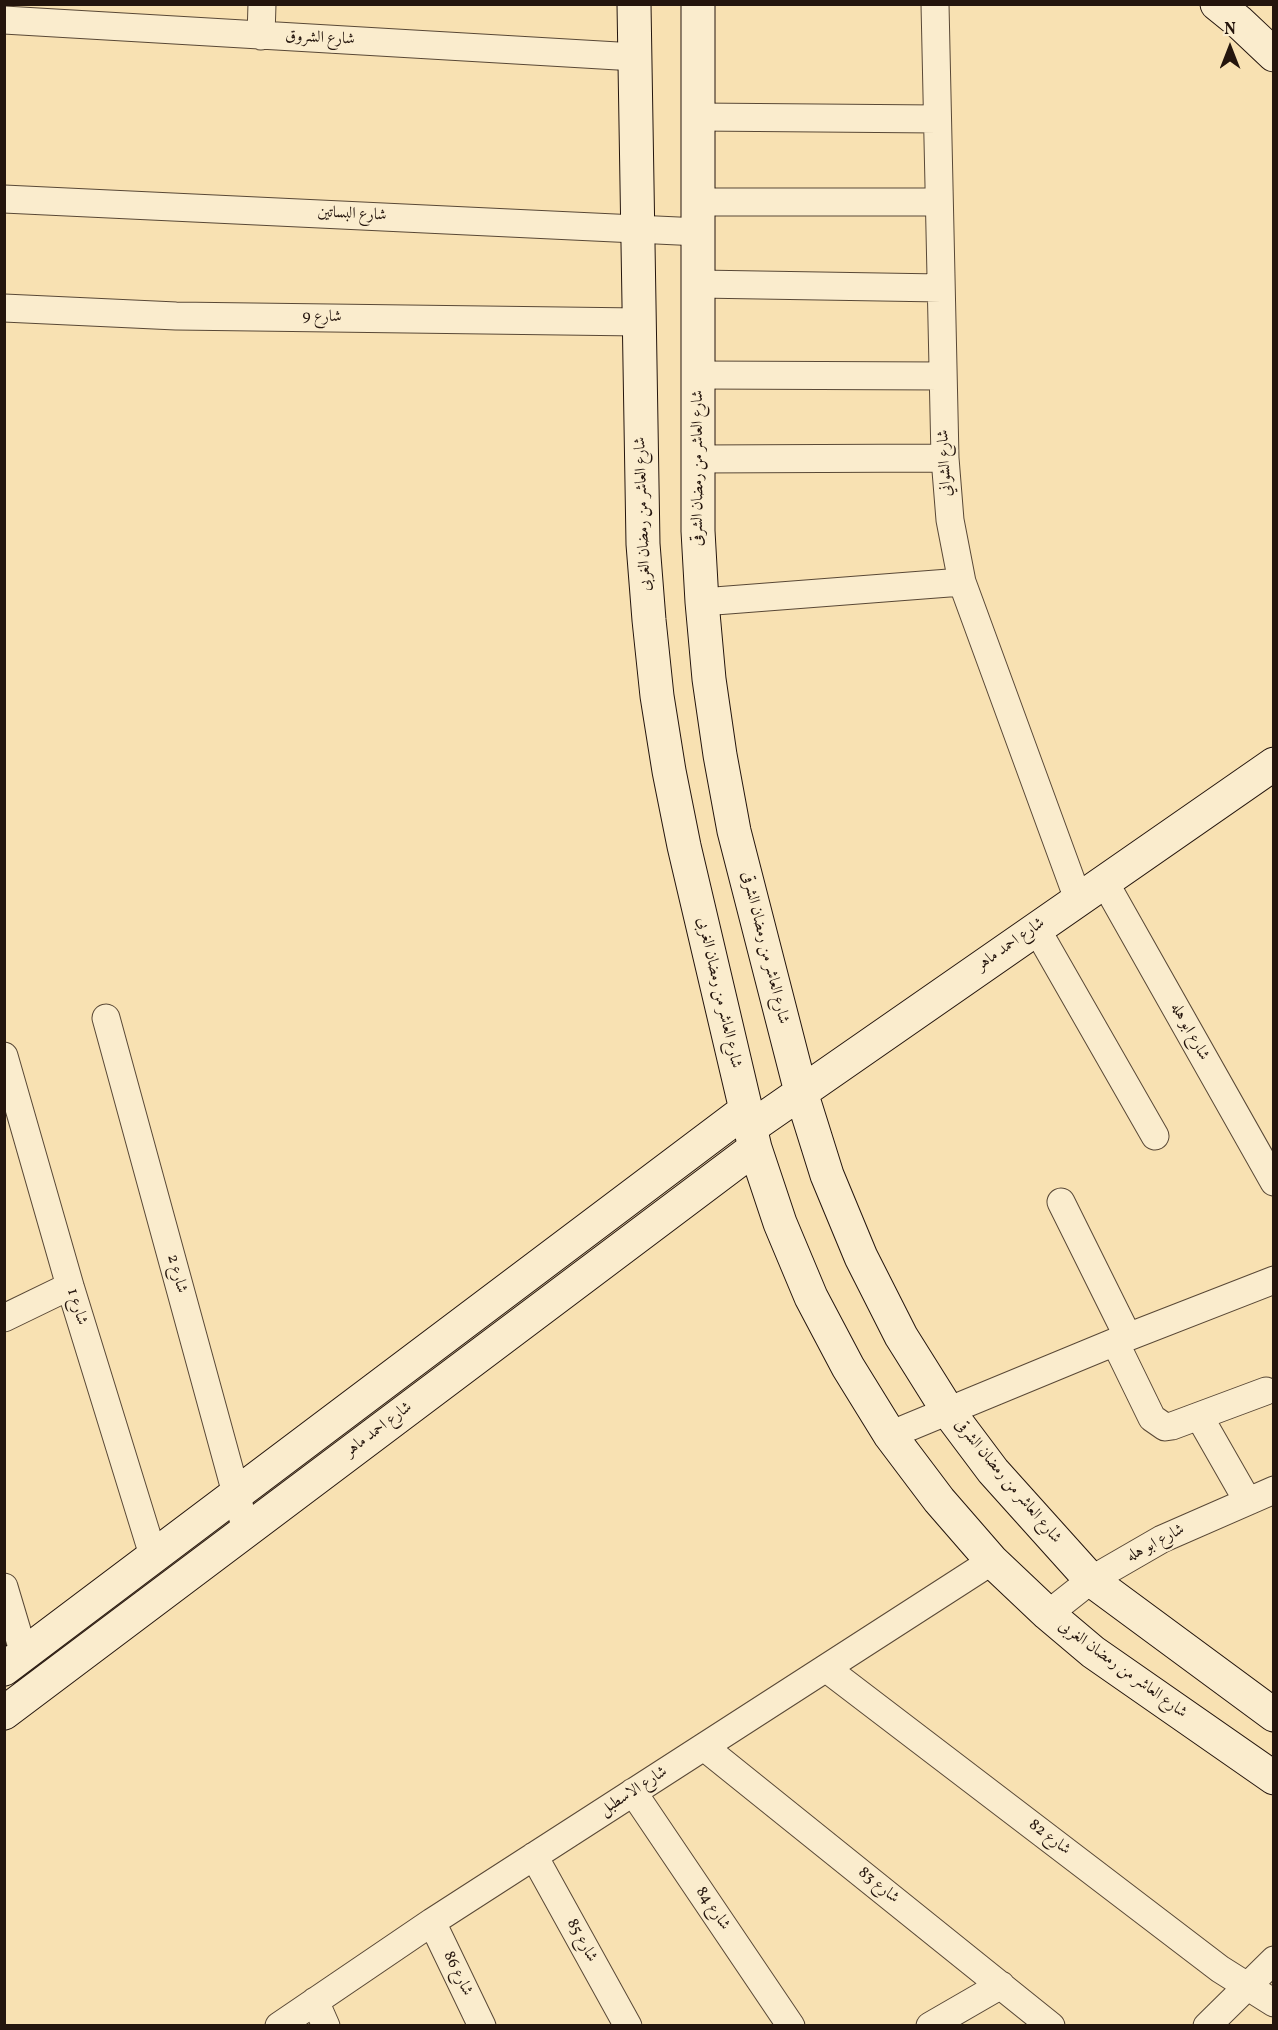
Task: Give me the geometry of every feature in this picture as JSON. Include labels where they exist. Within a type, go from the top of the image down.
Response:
[{"type":"street","points":[[261,36],[262,4]]},
{"type":"street","name":"شارع العاشر من رمضان الغربى","points":[[634,4],[643,544],[657,696],[684,846],[750,1129],[780,1223],[811,1297],[848,1368],[890,1435],[939,1500],[992,1561],[1048,1614],[1093,1652],[1274,1778]]},
{"type":"street","name":"شارع العاشر من رمضان الشرقى","points":[[698,4],[698,531],[709,679],[734,831],[801,1092],[827,1175],[861,1257],[901,1336],[948,1412],[993,1471],[1091,1580],[1274,1714]]},
{"type":"street","name":"شارع الشواني","points":[[935,4],[945,458],[950,520],[962,582],[1091,890]]},
{"type":"street","points":[[1230,10],[1274,55]]},
{"type":"street","name":"شارع الشروق","points":[[4,20],[80,15],[261,36],[635,57]]},
{"type":"street","points":[[698,117],[937,118]]},
{"type":"street","name":"شارع البساتين","points":[[4,199],[638,229],[699,217],[939,202]]},
{"type":"street","points":[[699,284],[941,288]]},
{"type":"street","name":"شارع 9","points":[[4,308],[176,316],[639,322]]},
{"type":"street","points":[[698,375],[943,376]]},
{"type":"street","points":[[698,459],[945,458]]},
{"type":"street","points":[[702,603],[962,582]]},
{"type":"street","name":"شارع احمد ماهر","points":[[14,1661],[236,1493],[801,1092],[1274,764]]},
{"type":"street","name":"شارع ابو هله","points":[[1091,890],[1274,1182]]},
{"type":"street","points":[[1036,928],[1155,1136]]},
{"type":"street","name":"شارع 2","points":[[106,1018],[246,1530]]},
{"type":"street","name":"شارع 1","points":[[4,1056],[70,1286],[153,1555]]},
{"type":"street","name":"شارع احمد ماهر","points":[[4,1713],[246,1530],[750,1129]]},
{"type":"street","points":[[1061,1202],[1121,1340],[1152,1419],[1165,1427],[1172,1426],[1266,1391]]},
{"type":"street","points":[[890,1435],[1274,1280]]},
{"type":"street","points":[[4,1318],[70,1286]]},
{"type":"street","points":[[1199,1416],[1248,1500]]},
{"type":"street","name":"شارع ابو هله","points":[[1048,1614],[1091,1580],[1162,1539],[1274,1490]]},
{"type":"street","name":"شارع الاسطبل","points":[[279,2025],[432,1922],[992,1561]]},
{"type":"street","points":[[4,1587],[14,1661]]},
{"type":"street","name":"شارع 82","points":[[827,1669],[1220,1969],[1274,2003]]},
{"type":"street","name":"شارع 83","points":[[704,1747],[1051,2025]]},
{"type":"street","name":"شارع 84","points":[[633,1792],[791,2025]]},
{"type":"street","name":"شارع 85","points":[[534,1856],[628,2025]]},
{"type":"street","name":"شارع 86","points":[[432,1922],[482,2025]]},
{"type":"street","points":[[1207,2025],[1274,1960]]},
{"type":"street","points":[[930,2025],[1001,1985]]},
{"type":"street","points":[[315,2001],[326,2025]]}]
